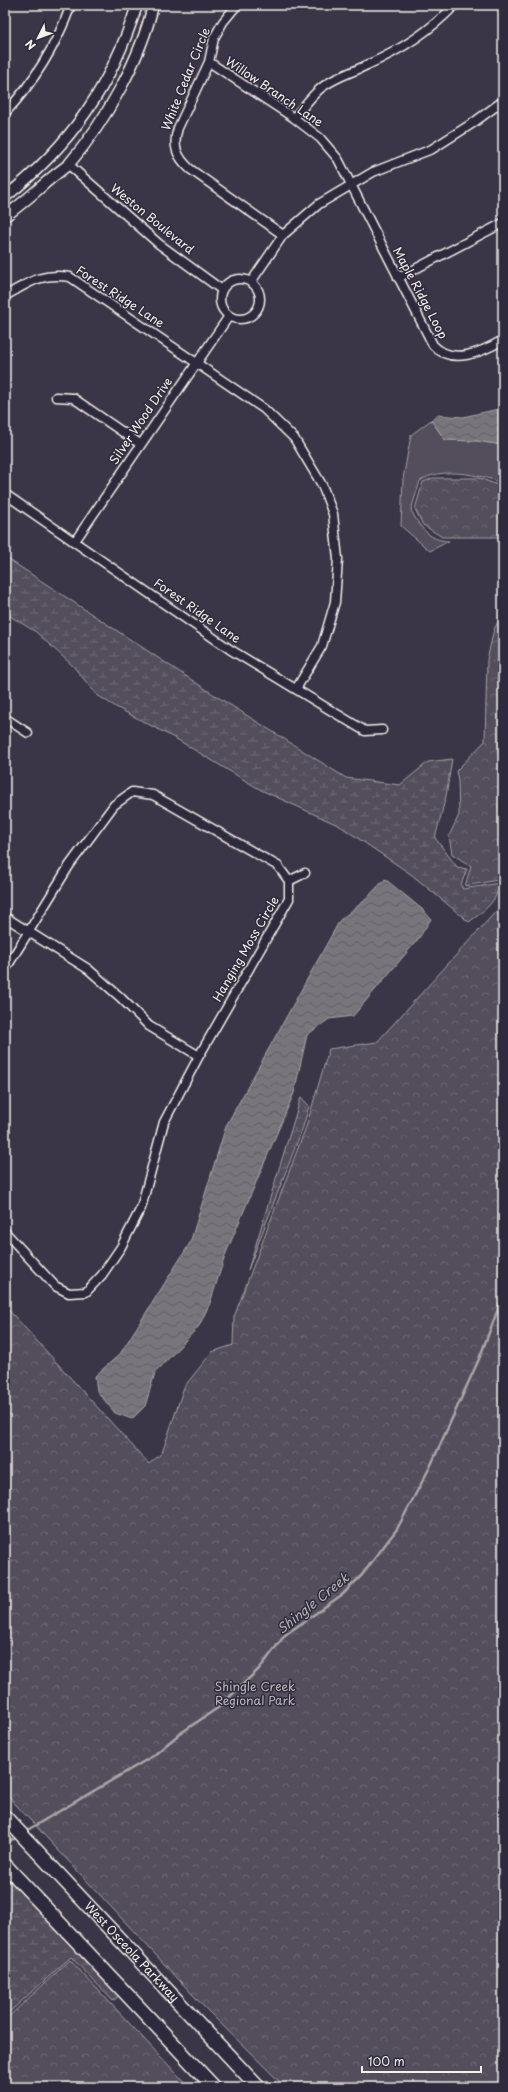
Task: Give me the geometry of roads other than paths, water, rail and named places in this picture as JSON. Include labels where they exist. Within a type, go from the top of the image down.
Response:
[{"type":"main road","name":"West Osceola Parkway","points":[[5,1817],[258,2087]]},
{"type":"main road","points":[[5,1865],[214,2087]]},
{"type":"street","points":[[5,113],[26,90],[48,56],[71,5]]},
{"type":"street","points":[[5,197],[33,174],[54,153],[82,119],[103,86],[124,43],[137,5]]},
{"type":"street","points":[[5,216],[31,197],[68,164],[105,114],[120,90],[138,50],[153,5]]},
{"type":"street","name":"White Cedar Circle","points":[[237,5],[223,22],[214,38],[209,62],[174,138],[176,150],[180,160],[190,169],[283,235]]},
{"type":"street","points":[[294,118],[320,89],[338,77],[367,65],[404,46],[442,18],[455,5]]},
{"type":"street","name":"Willow Branch Lane","points":[[209,62],[294,118],[320,138],[338,159],[350,184]]},
{"type":"street","points":[[251,282],[283,235],[319,204],[350,184],[373,172],[432,149],[473,123],[503,101]]},
{"type":"street","points":[[54,153],[68,164]]},
{"type":"street","name":"Weston Boulevard","points":[[68,164],[159,244],[222,290]]},
{"type":"street","name":"Maple Ridge Loop","points":[[350,184],[433,345],[440,352],[456,357],[475,354],[503,340]]},
{"type":"street","points":[[398,278],[503,223]]},
{"type":"street","name":"Forest Ridge Lane","points":[[5,296],[38,278],[54,275],[70,276],[264,409],[294,438],[322,484],[333,514],[338,559],[334,602],[322,646],[296,689]]},
{"type":"street","points":[[235,279],[242,279],[251,282],[260,296],[260,302],[256,311],[247,318],[237,319],[229,316],[223,310],[220,301],[222,290],[229,282],[235,279]]},
{"type":"street","name":"Silver Wood Drive","points":[[75,541],[195,362],[229,316]]},
{"type":"street","points":[[56,397],[73,398],[140,444]]},
{"type":"street","name":"Forest Ridge Lane","points":[[5,494],[231,650],[365,731],[382,730]]},
{"type":"street","points":[[5,718],[28,733]]},
{"type":"street","points":[[5,970],[28,930],[69,866],[114,805],[132,792],[153,795],[278,866],[289,881],[305,873]]},
{"type":"street","name":"Hanging Moss Circle","points":[[5,1232],[55,1286],[69,1293],[86,1292],[102,1275],[120,1247],[141,1208],[164,1122],[199,1056],[289,899],[289,881]]},
{"type":"street","points":[[5,917],[88,969],[149,1026],[199,1056]]},
{"type":"water","points":[[503,408],[503,445],[477,441],[445,440],[431,420],[438,415],[463,417]]},
{"type":"water","points":[[385,879],[422,909],[431,919],[419,938],[353,1016],[329,1019],[307,1035],[294,1093],[226,1253],[210,1303],[199,1326],[155,1373],[145,1406],[132,1419],[115,1413],[97,1391],[95,1376],[120,1354],[190,1243],[226,1126],[340,920],[364,901]]},
{"type":"waterway","name":"Shingle Creek","points":[[24,1832],[153,1756],[178,1735],[219,1707],[260,1668],[285,1635],[343,1594],[362,1575],[397,1529],[430,1467],[479,1359],[503,1296]]},
{"type":"waterway","name":"Shingle Creek","points":[[5,1844],[17,1837]]},
{"type":"park label","name":"Shingle Creek Regional Park","points":[[255,1694]]}]
